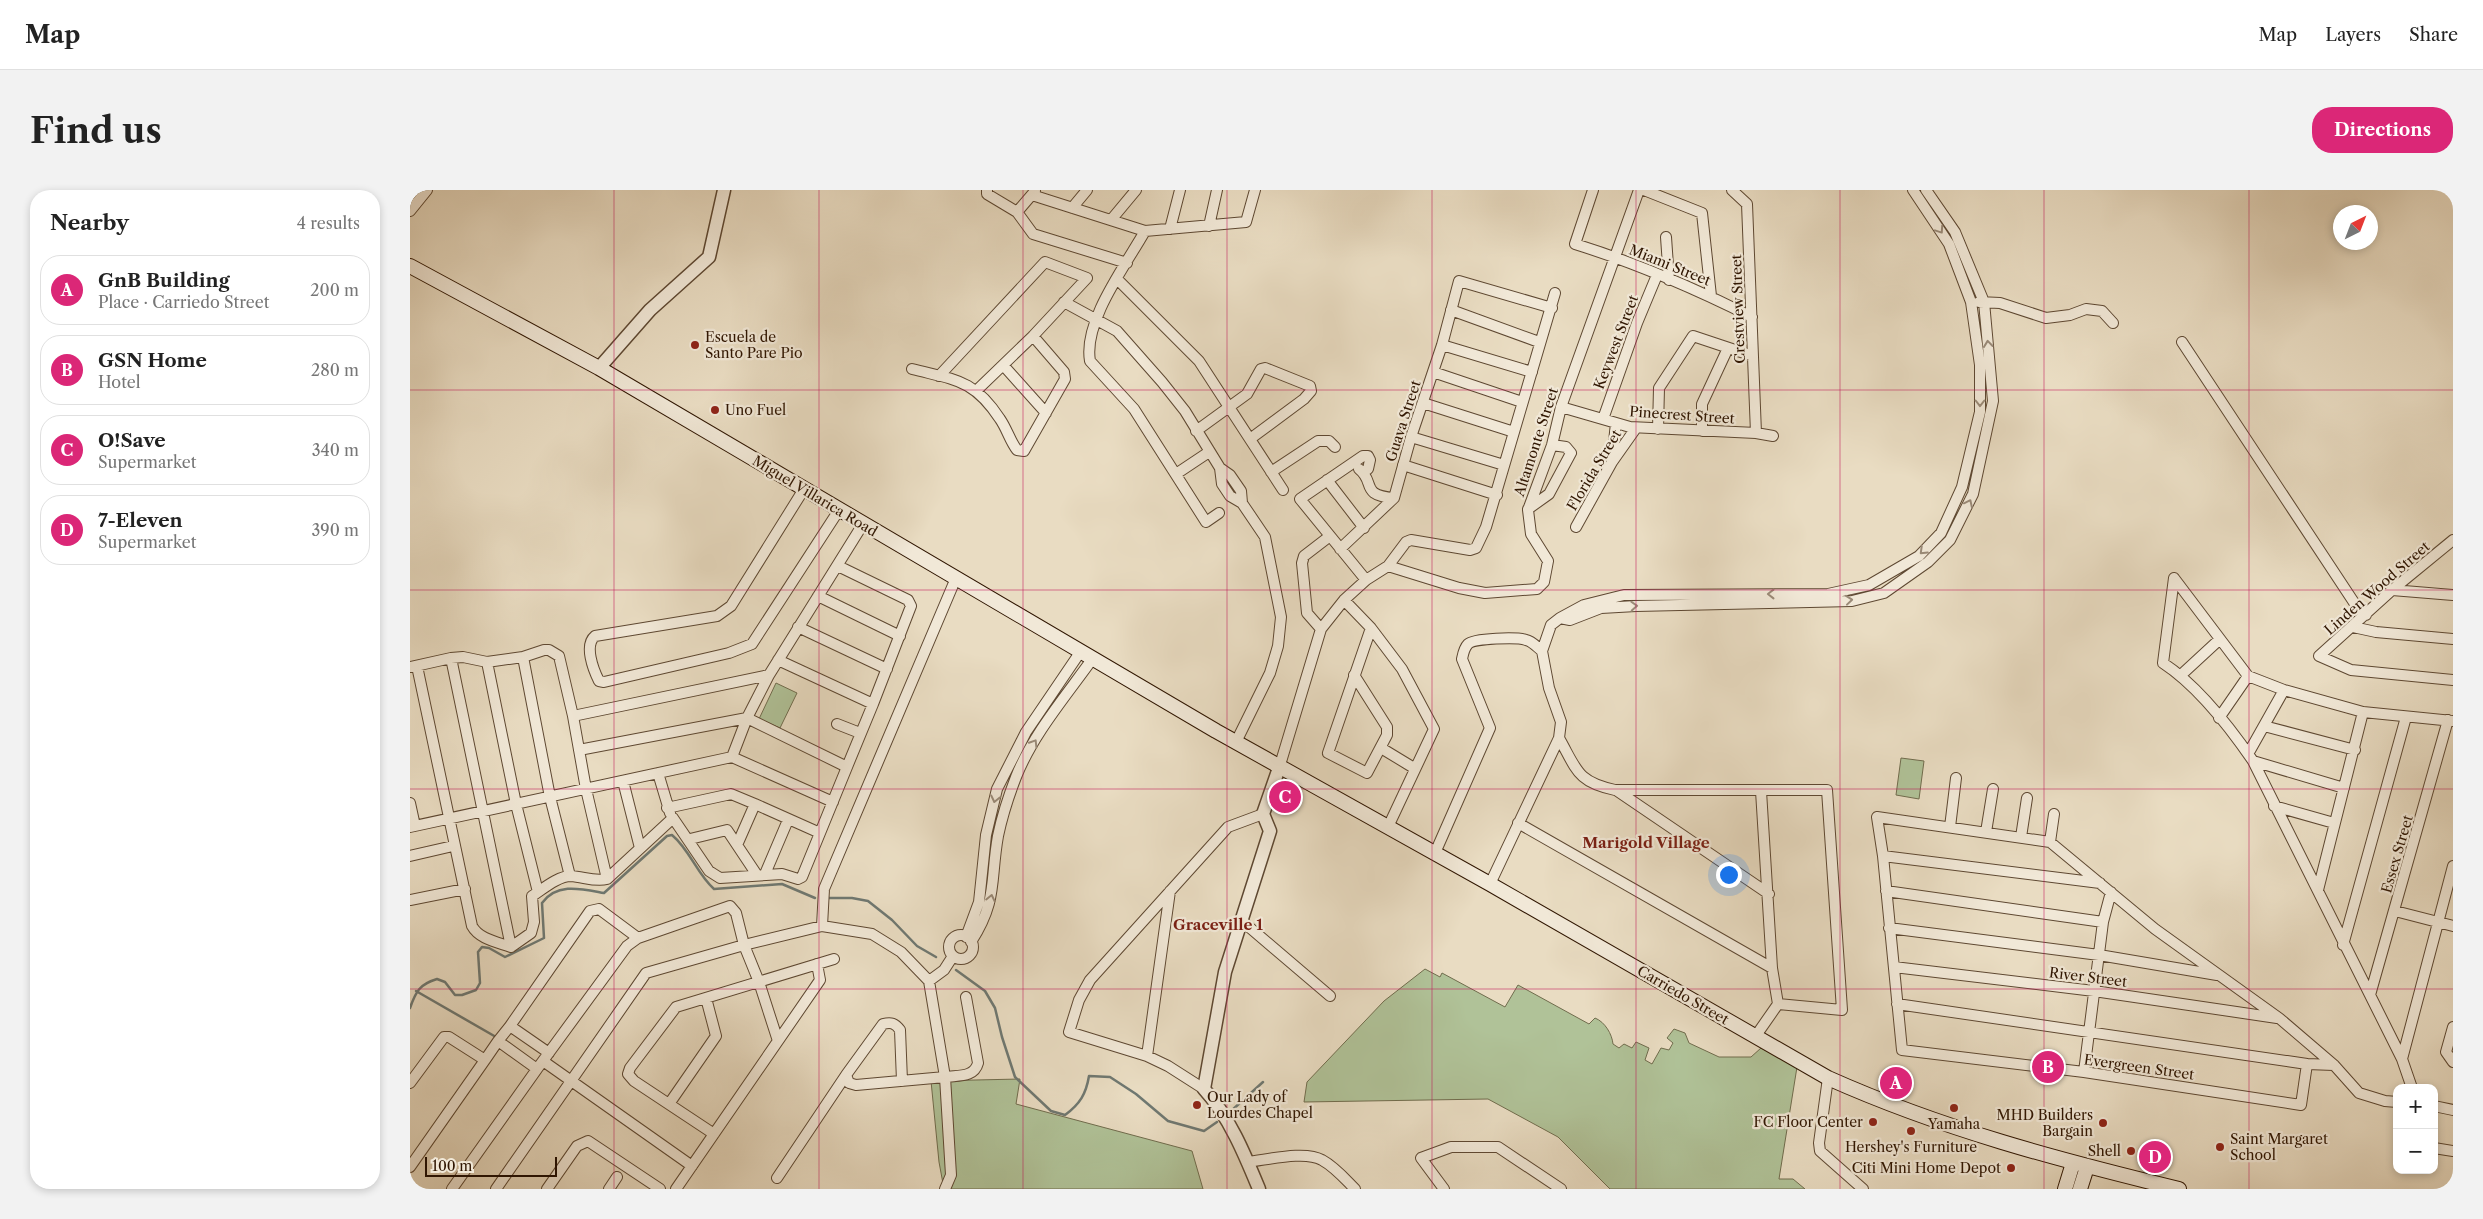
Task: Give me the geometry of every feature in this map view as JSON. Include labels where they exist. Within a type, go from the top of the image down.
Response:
[{"type":"main road","name":"Miguel Villarica Road","points":[[410,266],[599,368],[1216,731]]},
{"type":"main road","name":"Carriedo Street","points":[[1216,731],[1280,765],[1490,884],[1828,1078],[1926,1119],[2087,1167],[2179,1189]]},
{"type":"main road","points":[[2065,1189],[2073,1163]]},
{"type":"main road","points":[[2080,1189],[2087,1167]]},
{"type":"street","points":[[410,211],[427,190]]},
{"type":"street","points":[[599,368],[650,310],[709,257],[724,190]]},
{"type":"street","points":[[987,190],[987,194],[1017,212],[1033,234],[1127,263]]},
{"type":"street","points":[[1072,208],[1087,190]]},
{"type":"street","points":[[1111,220],[1136,190]]},
{"type":"street","points":[[1170,229],[1180,190]]},
{"type":"street","points":[[1209,226],[1217,190]]},
{"type":"street","points":[[1017,212],[1033,192],[1072,208],[1145,231],[1209,226],[1246,222],[1255,190]]},
{"type":"street","name":"Miami Street","points":[[1593,190],[1575,244],[1614,256],[1711,296],[1752,317]]},
{"type":"street","name":"Altamonte Street","points":[[1388,566],[1459,588],[1485,593],[1537,589],[1544,582],[1548,561],[1531,534],[1528,510],[1552,445],[1562,406],[1614,256],[1639,190]]},
{"type":"street","points":[[1644,190],[1702,213],[1711,296]]},
{"type":"street","name":"Crestview Street","points":[[1732,190],[1747,204],[1756,433]]},
{"type":"street","points":[[1490,884],[1560,738],[1560,722],[1549,688],[1542,651],[1551,625],[1584,605],[1624,595],[1828,594],[1869,585],[1919,556],[1941,533],[1962,487],[1980,412],[1980,365],[1971,302],[1949,244],[1913,190]]},
{"type":"street","points":[[1560,618],[1570,620],[1601,608],[1618,607],[1852,601],[1884,593],[1928,562],[1950,540],[1973,494],[1993,401],[1984,302],[1955,232],[1926,190]]},
{"type":"street","points":[[1145,231],[1096,320],[1090,347],[1091,364],[1134,408],[1206,522],[1219,513]]},
{"type":"street","points":[[1666,238],[1669,280]]},
{"type":"street","points":[[940,376],[1045,262],[1087,278],[1033,336],[976,391]]},
{"type":"street","name":"Keywest Street","points":[[1603,419],[1637,323],[1658,275]]},
{"type":"street","points":[[1117,280],[1199,361],[1283,490]]},
{"type":"street","name":"Guava Street","points":[[1340,548],[1364,528],[1394,498],[1411,437],[1442,345],[1459,281],[1552,308]]},
{"type":"street","points":[[1204,1089],[1226,972],[1270,831],[1263,814],[1280,765],[1321,629],[1344,600],[1366,580],[1388,566],[1406,542],[1411,540],[1473,550],[1486,527],[1497,495],[1539,342],[1552,308],[1555,293]]},
{"type":"street","points":[[1064,302],[1117,331],[1174,397],[1220,468],[1222,484],[1230,496],[1242,503],[1264,537],[1275,581],[1281,625],[1278,646],[1270,673],[1236,742]]},
{"type":"street","points":[[1971,302],[2000,303],[2046,318],[2070,315],[2086,309],[2102,311],[2113,323]]},
{"type":"street","points":[[1451,310],[1539,342]]},
{"type":"street","points":[[912,369],[953,378],[976,391],[1000,419],[1016,450],[1024,452],[1065,379],[1064,372],[1033,336]]},
{"type":"street","points":[[1658,430],[1659,388],[1693,336],[1753,356]]},
{"type":"street","points":[[2182,342],[2355,604],[2366,615]]},
{"type":"street","points":[[1442,345],[1532,372]]},
{"type":"street","points":[[1702,431],[1702,404],[1728,348]]},
{"type":"street","points":[[1003,365],[1046,413]]},
{"type":"street","points":[[1196,431],[1247,394],[1261,369],[1265,368],[1311,387],[1304,399],[1250,439]]},
{"type":"street","points":[[1433,372],[1522,402]]},
{"type":"street","points":[[1422,403],[1514,432]]},
{"type":"street","name":"Pinecrest Street","points":[[1562,406],[1636,428],[1756,433],[1773,436]]},
{"type":"street","points":[[1612,462],[1616,423]]},
{"type":"street","name":"Florida Street","points":[[1576,528],[1612,462],[1636,428]]},
{"type":"street","points":[[1411,437],[1504,464]]},
{"type":"street","points":[[1271,472],[1318,441],[1328,441],[1335,447]]},
{"type":"street","points":[[1528,510],[1549,494],[1571,453],[1566,448],[1552,445]]},
{"type":"street","points":[[1176,474],[1210,452]]},
{"type":"street","points":[[1363,472],[1368,469],[1370,460],[1368,456],[1363,456],[1300,499],[1366,580]]},
{"type":"street","points":[[1352,464],[1363,472],[1368,486],[1374,493],[1379,497],[1394,498]]},
{"type":"street","points":[[1403,465],[1497,495]]},
{"type":"street","points":[[1327,480],[1364,528]]},
{"type":"street","points":[[804,489],[731,606],[725,612],[717,616],[595,636],[589,643],[599,680],[604,682],[729,653],[752,644],[839,510]]},
{"type":"street","points":[[732,757],[747,718],[768,675],[863,524]]},
{"type":"street","points":[[1941,533],[1950,540]]},
{"type":"street","points":[[1321,629],[1307,613],[1302,563],[1304,556],[1330,536]]},
{"type":"street","name":"Linden Wood Street","points":[[2453,540],[2448,549],[2392,590],[2319,656],[2351,670],[2453,680]]},
{"type":"street","points":[[658,773],[667,808],[690,839],[709,870],[720,878],[761,874],[782,874],[798,879],[802,877],[911,609],[908,600],[838,566]]},
{"type":"street","points":[[822,926],[824,889],[956,578]]},
{"type":"street","points":[[2411,1084],[2402,1059],[2250,758],[2181,674],[2163,662],[2174,578],[2248,676],[2284,690],[2363,712],[2451,721]]},
{"type":"street","points":[[2392,590],[2453,595]]},
{"type":"street","points":[[818,596],[900,636]]},
{"type":"street","points":[[1344,600],[1371,628],[1402,670],[1434,730],[1414,768],[1388,827]]},
{"type":"street","points":[[798,627],[887,669]]},
{"type":"street","points":[[2353,627],[2376,632],[2453,639]]},
{"type":"street","points":[[1354,674],[1387,727],[1387,735],[1367,773],[1328,753],[1354,674],[1371,628]]},
{"type":"street","points":[[1435,853],[1490,728],[1462,658],[1464,650],[1468,644],[1476,640],[1520,639],[1528,640],[1542,651]]},
{"type":"street","points":[[2181,674],[2220,639]]},
{"type":"street","points":[[511,947],[475,932],[413,667],[463,657],[487,662],[523,657],[550,650],[559,656],[573,716],[586,789],[607,879]]},
{"type":"street","points":[[968,940],[984,921],[991,900],[998,836],[1016,777],[1032,746],[1087,655]]},
{"type":"street","points":[[523,657],[550,796],[570,876]]},
{"type":"street","points":[[452,658],[511,947]]},
{"type":"street","points":[[778,660],[873,704]]},
{"type":"street","points":[[487,662],[516,804],[538,892]]},
{"type":"street","points":[[573,716],[768,675]]},
{"type":"street","points":[[2219,718],[2248,676]]},
{"type":"street","points":[[2250,758],[2264,726],[2284,690]]},
{"type":"street","points":[[2318,890],[2334,823],[2355,750],[2363,712]]},
{"type":"street","points":[[2343,945],[2406,717]]},
{"type":"street","points":[[579,750],[747,718],[846,768]]},
{"type":"street","name":"Essex Street","points":[[2370,995],[2451,721]]},
{"type":"street","points":[[837,724],[860,733]]},
{"type":"street","points":[[2264,726],[2355,750]]},
{"type":"street","points":[[1560,738],[1582,776],[1593,785],[1615,790],[1827,790],[1842,1010],[1778,1004]]},
{"type":"street","points":[[1381,748],[1414,768]]},
{"type":"street","points":[[410,803],[412,827],[732,757],[834,802]]},
{"type":"street","points":[[2250,758],[2344,788]]},
{"type":"street","points":[[1950,827],[1956,778]]},
{"type":"street","points":[[623,780],[640,848]]},
{"type":"street","points":[[1986,832],[1993,789]]},
{"type":"street","points":[[1615,790],[1768,894]]},
{"type":"street","points":[[1755,1037],[1778,1004],[1772,968],[1760,791]]},
{"type":"street","points":[[667,808],[731,794],[820,833]]},
{"type":"street","points":[[2021,838],[2027,798]]},
{"type":"street","points":[[737,845],[755,804]]},
{"type":"street","points":[[2274,806],[2334,823]]},
{"type":"street","points":[[1259,1189],[1248,1162],[1217,1103],[1204,1089],[1168,1066],[1147,1056],[1068,1032],[1079,1000],[1090,980],[1228,827],[1263,814]]},
{"type":"street","points":[[2050,842],[2054,814]]},
{"type":"street","points":[[2334,1065],[2306,1064],[2089,1034],[1897,1004],[1883,856],[1877,817],[2050,842],[2155,929],[2278,1018],[2334,1065],[2359,1093],[2393,1102]]},
{"type":"street","points":[[511,947],[531,933],[534,922],[532,896],[560,879],[570,876],[600,881],[607,879],[673,818]]},
{"type":"street","points":[[761,874],[788,820]]},
{"type":"street","points":[[1518,824],[1772,968]]},
{"type":"street","points":[[690,839],[727,830],[761,874]]},
{"type":"street","points":[[410,856],[454,846]]},
{"type":"street","points":[[1883,856],[2101,883]]},
{"type":"street","points":[[2402,1059],[2453,866]]},
{"type":"street","points":[[410,900],[465,888]]},
{"type":"street","points":[[1147,1056],[1170,891]]},
{"type":"street","points":[[1886,891],[2103,922]]},
{"type":"street","points":[[2084,1072],[2098,955],[2110,892]]},
{"type":"street","points":[[452,1189],[621,952],[638,938],[730,906],[736,913],[744,945],[759,982],[778,1041]]},
{"type":"street","points":[[410,1167],[590,911],[599,909],[638,938]]},
{"type":"street","points":[[2395,911],[2453,926]]},
{"type":"street","points":[[1242,921],[1330,996]]},
{"type":"street","points":[[496,1189],[646,974],[744,945],[822,926],[872,934],[901,952],[929,981],[945,1076],[951,1174],[946,1189]]},
{"type":"street","points":[[1889,928],[2098,955],[2221,976]]},
{"type":"street","points":[[959,936],[968,940],[972,949],[969,956],[959,959],[953,956],[949,946],[952,939],[959,936]]},
{"type":"street","points":[[929,981],[944,970],[953,956]]},
{"type":"street","points":[[714,1134],[634,1081],[628,1074],[630,1068],[676,1007],[834,959]]},
{"type":"street","points":[[676,1189],[820,980],[817,964]]},
{"type":"street","name":"River Street","points":[[1894,967],[2094,990],[2278,1018]]},
{"type":"street","points":[[846,1075],[848,1083],[856,1085],[970,1074],[976,1070],[978,1063],[966,997]]},
{"type":"street","points":[[669,1104],[716,1036],[706,998]]},
{"type":"street","name":"Evergreen Street","points":[[1897,1004],[1902,1050],[2084,1072],[2301,1105],[2306,1064]]},
{"type":"street","points":[[777,1178],[846,1075],[883,1024],[890,1022],[900,1030],[902,1081]]},
{"type":"street","points":[[510,1026],[543,1061]]},
{"type":"street","points":[[2453,1026],[2446,1052],[2453,1062]]},
{"type":"street","points":[[410,1083],[444,1037],[449,1037],[485,1060]]},
{"type":"street","points":[[498,1041],[543,1061],[692,1166]]},
{"type":"street","points":[[1828,1078],[1819,1143],[1820,1152],[1863,1189]]},
{"type":"street","points":[[2438,1107],[2453,1110]]},
{"type":"street","points":[[547,1189],[577,1146],[588,1141],[660,1189]]},
{"type":"street","points":[[1444,1189],[1421,1158],[1452,1147],[1498,1147],[1561,1189]]},
{"type":"street","points":[[2438,1149],[2453,1151]]},
{"type":"street","points":[[1248,1162],[1306,1155],[1321,1158],[1355,1189]]},
{"type":"street","points":[[610,1189],[617,1177]]},
{"type":"green space","points":[[776,683],[797,693],[780,728],[759,719]]},
{"type":"green space","points":[[1901,758],[1924,761],[1919,799],[1896,795]]},
{"type":"green space","points":[[1425,969],[1440,977],[1442,973],[1505,1007],[1518,985],[1589,1024],[1595,1018],[1599,1020],[1607,1029],[1613,1044],[1619,1048],[1624,1044],[1632,1048],[1636,1042],[1649,1048],[1645,1060],[1652,1064],[1661,1048],[1669,1050],[1673,1043],[1667,1038],[1674,1029],[1685,1033],[1689,1043],[1719,1057],[1751,1057],[1761,1048],[1797,1067],[1779,1179],[1793,1179],[1805,1189],[1610,1189],[1558,1137],[1488,1099],[1304,1102],[1307,1082],[1384,1001]]},
{"type":"green space","points":[[1020,1079],[1016,1104],[1192,1151],[1203,1189],[944,1189],[939,1162],[931,1081]]},
{"type":"waterway","points":[[2442,190],[2453,195]]},
{"type":"waterway","points":[[410,1008],[419,989],[426,983],[437,979],[445,982],[455,995],[462,995],[476,990],[480,983],[478,952],[482,947],[489,948],[505,957],[544,938],[542,903],[548,896],[555,892],[570,889],[604,893],[667,836],[672,835],[678,841],[714,889],[782,884],[815,898]]},
{"type":"waterway","points":[[828,898],[852,898],[868,901],[892,920],[917,946],[936,957]]},
{"type":"waterway","points":[[956,970],[985,991],[995,1008],[1015,1077],[1051,1111],[1065,1115],[1070,1111],[1081,1098],[1089,1076],[1110,1077],[1136,1094],[1168,1121],[1204,1131],[1217,1122]]},
{"type":"waterway","points":[[416,991],[496,1037]]},
{"type":"waterway","points":[[1230,1112],[1263,1082]]},
{"type":"place","name":"Escuela de Santo Pare Pio","points":[[695,345]]},
{"type":"place","name":"Uno Fuel","points":[[715,410]]},
{"type":"place","name":"O!Save","points":[[1285,797]]},
{"type":"place","name":"GSN Home","points":[[2048,1067]]},
{"type":"place","name":"GnB Building","points":[[1896,1083]]},
{"type":"place","name":"Our Lady of Lourdes Chapel","points":[[1197,1105]]},
{"type":"place","name":"Yamaha","points":[[1954,1108]]},
{"type":"place","name":"FC Floor Center","points":[[1873,1122]]},
{"type":"place","name":"MHD Builders Bargain","points":[[2103,1123]]},
{"type":"place","name":"Hershey's Furniture","points":[[1911,1131]]},
{"type":"place","name":"Saint Margaret School","points":[[2220,1147]]},
{"type":"place","name":"Shell","points":[[2131,1151]]},
{"type":"place","name":"7-Eleven","points":[[2155,1157]]},
{"type":"place","name":"Citi Mini Home Depot","points":[[2011,1168]]},
{"type":"district","name":"Marigold Village","points":[[1646,842]]},
{"type":"district","name":"Graceville 1","points":[[1218,924]]}]
